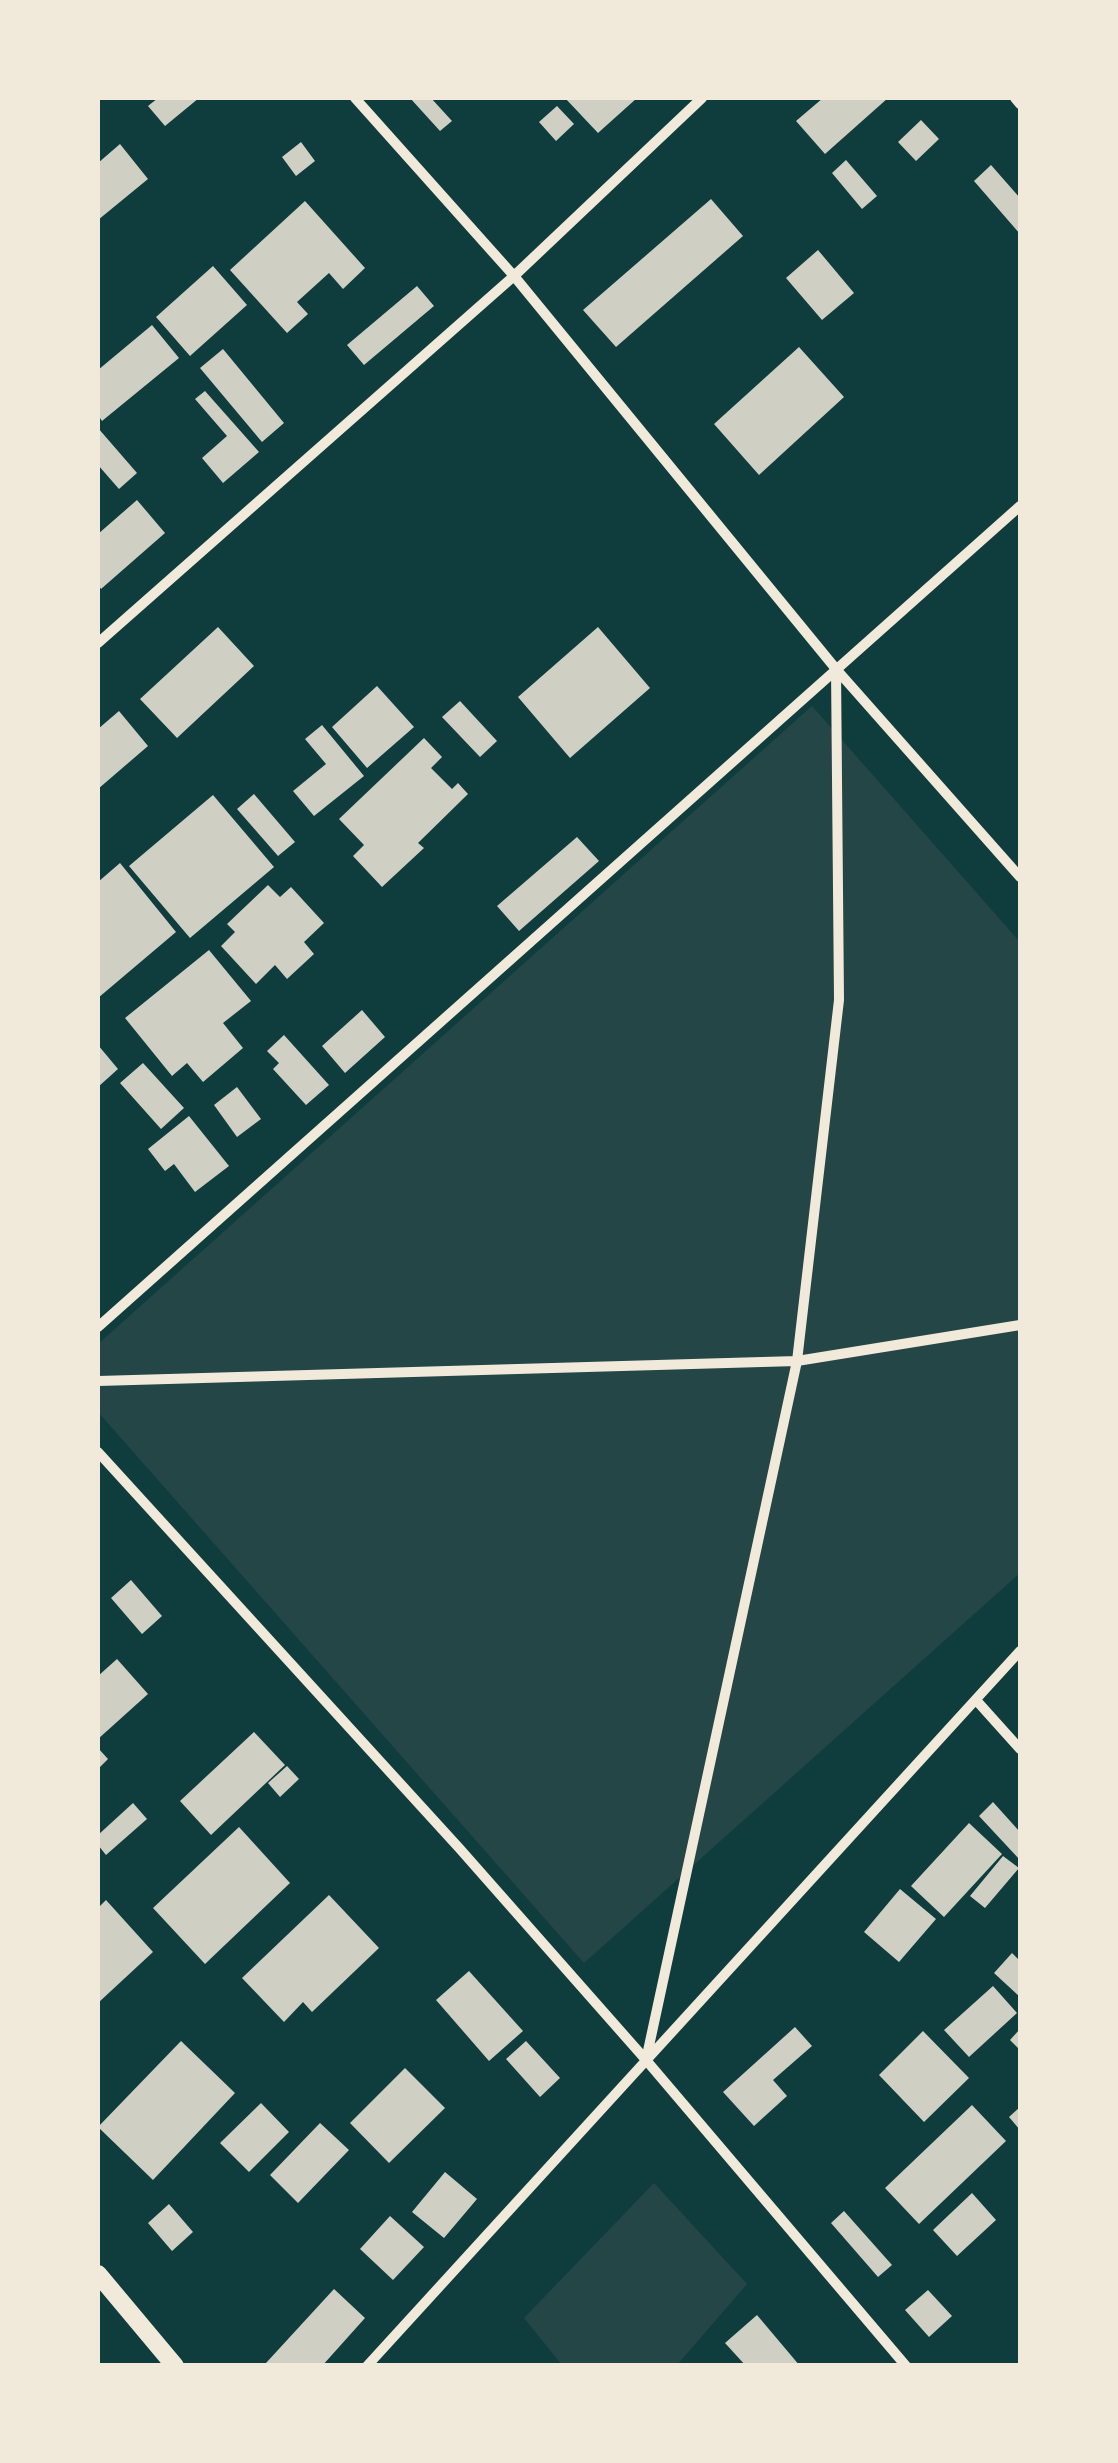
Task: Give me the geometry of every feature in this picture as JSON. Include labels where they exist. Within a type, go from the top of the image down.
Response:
[{"type":"street","points":[[354,98],[514,276],[836,669],[1020,877]]},
{"type":"street","points":[[98,643],[514,276],[702,98]]},
{"type":"street","points":[[1015,98],[1020,104]]},
{"type":"street","points":[[98,1327],[1020,506]]},
{"type":"street","points":[[98,624],[107,635]]},
{"type":"street","points":[[646,2060],[796,1361],[839,1000],[836,669]]},
{"type":"street","points":[[98,1381],[796,1361],[1020,1325]]},
{"type":"street","points":[[98,1452],[460,1849],[646,2060],[906,2366]]},
{"type":"street","points":[[367,2366],[1020,1651]]},
{"type":"street","points":[[976,1700],[1020,1750]]},
{"type":"street","points":[[98,2274],[175,2366]]},
{"type":"shaded area","points":[[812,706],[1020,942],[1020,1573],[584,1963],[98,1412],[98,1344]]},
{"type":"shaded area","points":[[654,2183],[747,2284],[677,2365],[562,2365],[524,2318]]},
{"type":"building","points":[[158,98],[199,98],[165,126],[148,106]]},
{"type":"building","points":[[410,98],[431,98],[452,121],[440,131]]},
{"type":"building","points":[[565,98],[637,98],[598,133]]},
{"type":"building","points":[[823,98],[888,98],[825,154],[796,121]]},
{"type":"building","points":[[557,106],[574,124],[556,141],[539,122]]},
{"type":"building","points":[[921,120],[939,139],[916,161],[898,142]]},
{"type":"building","points":[[301,142],[315,161],[296,176],[282,157]]},
{"type":"building","points":[[120,144],[148,179],[98,220],[98,163]]},
{"type":"building","points":[[846,160],[877,196],[862,209],[832,173]]},
{"type":"building","points":[[991,165],[1020,198],[1020,234],[974,181]]},
{"type":"building","points":[[711,199],[743,236],[616,347],[583,310]]},
{"type":"building","points":[[305,201],[365,268],[343,289],[329,273],[297,302],[308,314],[287,333],[230,270]]},
{"type":"building","points":[[818,250],[854,293],[822,320],[786,278]]},
{"type":"building","points":[[213,266],[247,305],[190,356],[156,317]]},
{"type":"building","points":[[417,286],[434,306],[364,365],[347,345]]},
{"type":"building","points":[[152,325],[179,358],[102,421],[98,415],[98,370]]},
{"type":"building","points":[[799,347],[844,397],[759,475],[714,424]]},
{"type":"building","points":[[223,349],[284,423],[262,442],[200,368]]},
{"type":"building","points":[[205,391],[259,452],[223,483],[202,458],[227,436],[195,399]]},
{"type":"building","points":[[98,428],[137,473],[119,489],[98,465]]},
{"type":"building","points":[[137,500],[165,533],[101,589],[98,534]]},
{"type":"building","points":[[218,627],[254,666],[177,738],[140,699]]},
{"type":"building","points":[[598,627],[650,688],[570,758],[518,697]]},
{"type":"building","points":[[377,686],[414,727],[367,768],[332,727]]},
{"type":"building","points":[[460,701],[497,741],[480,757],[442,717]]},
{"type":"building","points":[[119,711],[148,746],[98,789],[98,729]]},
{"type":"building","points":[[322,725],[364,776],[314,816],[293,791],[326,764],[305,739]]},
{"type":"building","points":[[424,738],[442,757],[431,768],[452,789],[458,783],[468,794],[418,843],[424,848],[382,887],[353,856],[364,845],[339,819]]},
{"type":"building","points":[[254,794],[295,842],[278,856],[237,809]]},
{"type":"building","points":[[213,795],[274,867],[190,938],[129,866]]},
{"type":"building","points":[[577,837],[599,861],[519,931],[497,906]]},
{"type":"building","points":[[120,863],[176,932],[98,998],[98,882]]},
{"type":"building","points":[[268,885],[280,897],[291,887],[324,923],[304,942],[314,954],[287,979],[275,965],[256,984],[221,946],[235,932],[227,924]]},
{"type":"building","points":[[209,950],[251,1001],[223,1023],[243,1048],[203,1082],[187,1063],[172,1076],[125,1018]]},
{"type":"building","points":[[362,1010],[385,1037],[345,1073],[322,1046]]},
{"type":"building","points":[[284,1035],[329,1085],[306,1105],[273,1069],[279,1063],[267,1051]]},
{"type":"building","points":[[98,1045],[118,1069],[98,1087]]},
{"type":"building","points":[[143,1063],[184,1108],[161,1129],[120,1083]]},
{"type":"building","points":[[237,1087],[261,1119],[237,1137],[214,1105]]},
{"type":"building","points":[[189,1116],[229,1166],[195,1192],[174,1164],[165,1171],[148,1149]]},
{"type":"building","points":[[131,1580],[162,1616],[142,1634],[111,1598]]},
{"type":"building","points":[[117,1659],[148,1694],[98,1739],[98,1676]]},
{"type":"building","points":[[254,1732],[285,1765],[211,1835],[180,1801]]},
{"type":"building","points":[[98,1748],[108,1759],[98,1769]]},
{"type":"building","points":[[287,1766],[299,1779],[280,1797],[268,1783]]},
{"type":"building","points":[[993,1802],[1020,1832],[1020,1860],[979,1816]]},
{"type":"building","points":[[133,1803],[147,1819],[106,1855],[98,1845],[98,1835]]},
{"type":"building","points":[[969,1823],[1002,1854],[944,1917],[911,1886]]},
{"type":"building","points":[[239,1827],[290,1883],[205,1964],[153,1908]]},
{"type":"building","points":[[1003,1856],[1019,1868],[985,1908],[970,1896]]},
{"type":"building","points":[[900,1889],[936,1919],[899,1962],[864,1932]]},
{"type":"building","points":[[329,1895],[379,1948],[312,2012],[303,2002],[284,2022],[242,1978]]},
{"type":"building","points":[[106,1900],[153,1952],[98,2003],[98,1908]]},
{"type":"building","points":[[1012,1953],[1020,1961],[1020,1997],[994,1973]]},
{"type":"building","points":[[469,1971],[523,2031],[489,2061],[436,2000]]},
{"type":"building","points":[[993,1986],[1017,2013],[969,2057],[944,2030]]},
{"type":"building","points":[[795,2027],[812,2046],[773,2080],[787,2096],[754,2126],[723,2092]]},
{"type":"building","points":[[1020,2029],[1020,2050],[1010,2040]]},
{"type":"building","points":[[923,2031],[969,2078],[924,2122],[879,2075]]},
{"type":"building","points":[[181,2041],[235,2093],[153,2180],[98,2127]]},
{"type":"building","points":[[526,2041],[560,2078],[540,2097],[506,2059]]},
{"type":"building","points":[[405,2068],[445,2108],[389,2163],[350,2123]]},
{"type":"building","points":[[261,2103],[289,2132],[249,2172],[220,2143]]},
{"type":"building","points":[[972,2105],[1006,2141],[919,2224],[885,2188]]},
{"type":"building","points":[[1020,2107],[1020,2130],[1009,2117]]},
{"type":"building","points":[[320,2123],[349,2150],[298,2203],[270,2175]]},
{"type":"building","points":[[445,2172],[477,2199],[444,2238],[412,2212]]},
{"type":"building","points":[[972,2193],[996,2220],[957,2256],[933,2230]]},
{"type":"building","points":[[169,2204],[193,2232],[172,2251],[148,2223]]},
{"type":"building","points":[[844,2211],[892,2265],[878,2277],[831,2223]]},
{"type":"building","points":[[390,2216],[424,2247],[393,2280],[360,2249]]},
{"type":"building","points":[[334,2289],[365,2318],[322,2366],[269,2366],[266,2363]]},
{"type":"building","points":[[928,2290],[952,2316],[929,2337],[905,2310]]},
{"type":"building","points":[[757,2315],[800,2366],[746,2366],[725,2343]]}]
